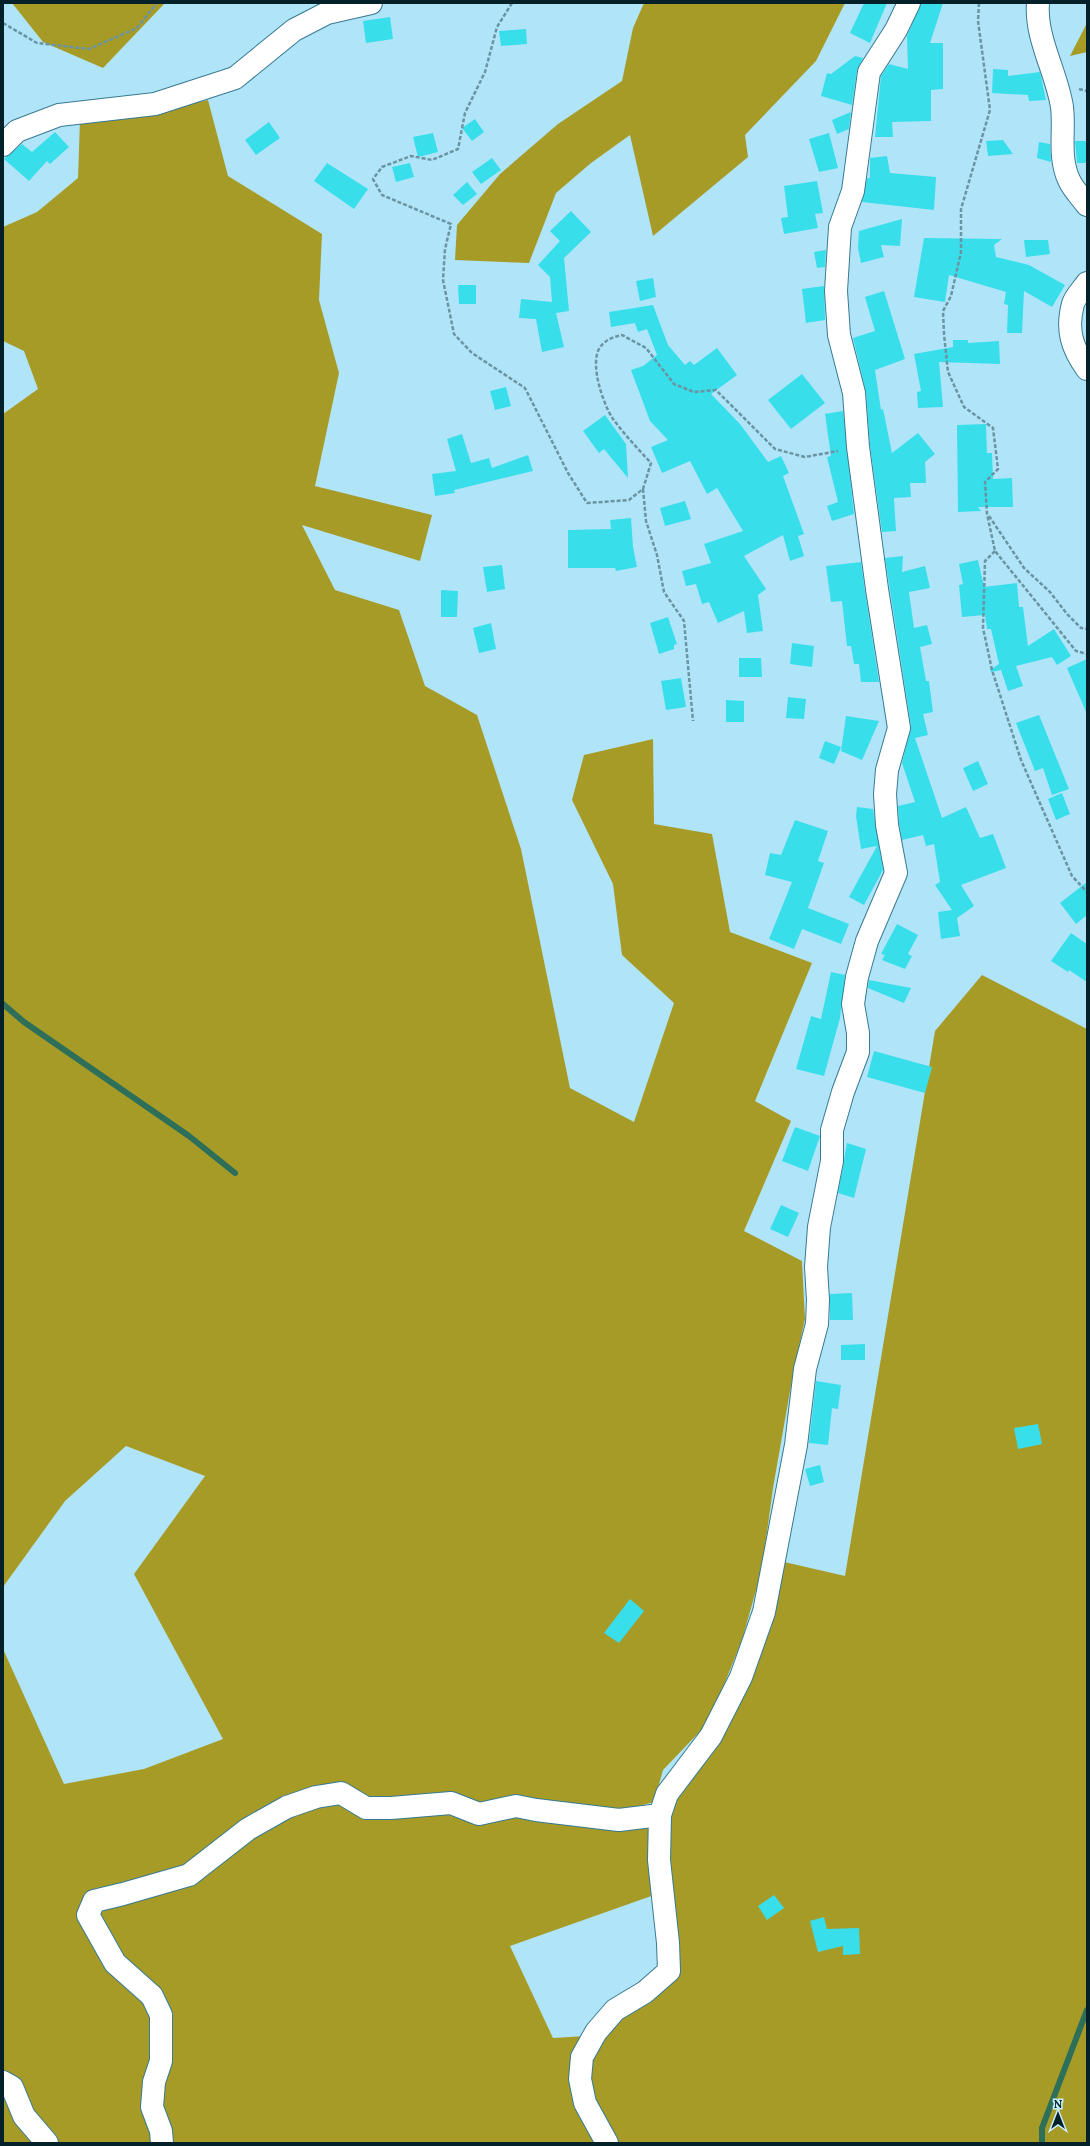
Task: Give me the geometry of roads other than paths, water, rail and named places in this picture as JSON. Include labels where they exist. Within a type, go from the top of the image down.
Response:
[{"type":"street","points":[[3,145],[17,131],[59,116],[155,104],[235,78],[294,30],[327,13],[371,3]]},
{"type":"street","points":[[607,2143],[585,2103],[580,2079],[582,2057],[596,2032],[615,2010],[645,1992],[669,1971],[668,1943],[659,1860],[660,1815],[667,1794],[710,1736],[734,1690],[741,1676],[764,1612],[796,1445],[805,1369],[817,1324],[818,1300],[816,1267],[820,1219],[832,1161],[832,1130],[843,1092],[858,1052],[858,1033],[853,1004],[857,977],[867,941],[896,873],[888,825],[886,794],[888,770],[899,728],[877,589],[858,447],[854,393],[839,335],[836,291],[840,227],[853,191],[869,72],[896,30],[909,3]]},
{"type":"street","points":[[1038,3],[1037,13],[1062,108],[1062,155],[1069,180],[1087,205]]},
{"type":"street","points":[[1087,283],[1073,303],[1070,336],[1080,359],[1087,370]]},
{"type":"street","points":[[162,2143],[161,2131],[152,2107],[154,2082],[161,2061],[161,2015],[152,1996],[115,1963],[88,1915],[94,1900],[123,1894],[189,1875],[248,1829],[287,1807],[316,1797],[334,1794],[341,1793],[366,1808],[391,1808],[451,1803],[479,1814],[516,1806],[536,1810],[619,1820],[660,1815]]},
{"type":"street","points":[[3,2082],[12,2087],[24,2116],[47,2143]]},
{"type":"waterway","points":[[3,1004],[24,1022],[189,1136],[235,1173]]},
{"type":"waterway","points":[[1042,2143],[1042,2128],[1087,2010]]}]
